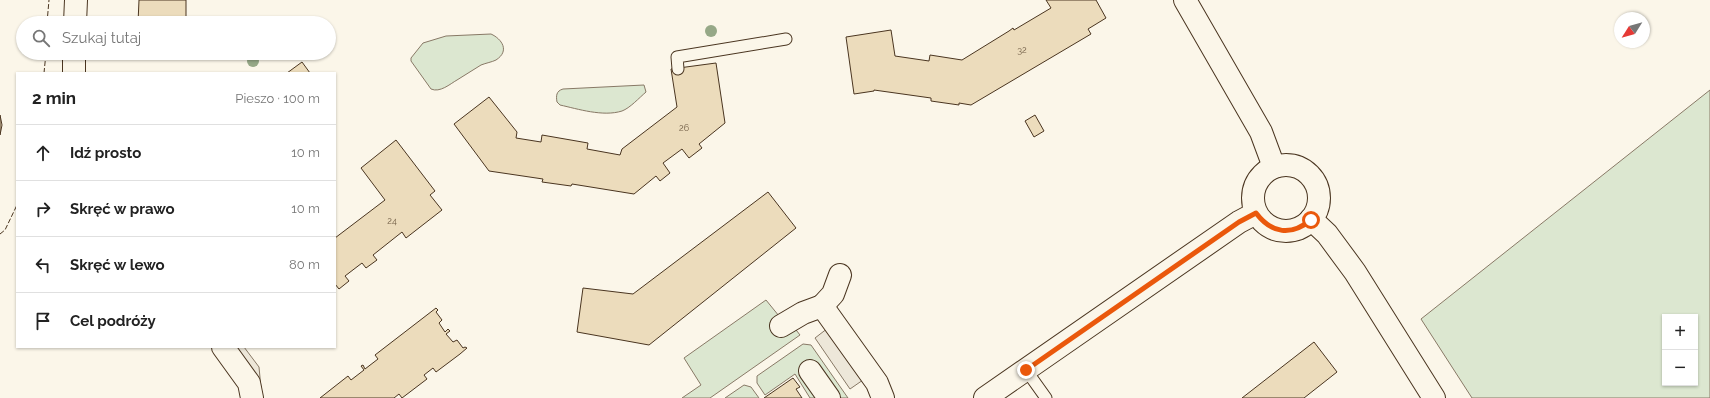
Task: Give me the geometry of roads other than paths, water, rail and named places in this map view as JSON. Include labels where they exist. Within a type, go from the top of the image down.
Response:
[{"type":"street","points":[[75,16],[76,0]]},
{"type":"street","points":[[1185,0],[1261,132],[1274,167]]},
{"type":"street","points":[[74,60],[74,72]]},
{"type":"street","points":[[1285,165],[1296,166],[1306,171],[1313,179],[1318,189],[1319,200],[1311,220],[1298,228],[1282,230],[1272,228],[1263,222],[1256,213],[1253,202],[1257,181],[1265,172],[1274,167],[1285,165]]},
{"type":"street","points":[[985,398],[1239,222],[1256,213]]},
{"type":"street","points":[[1311,220],[1327,234],[1355,272],[1434,398]]},
{"type":"street","points":[[781,326],[803,313],[822,306],[833,294],[840,275]]},
{"type":"street","points":[[822,306],[877,383],[883,398]]},
{"type":"street","points":[[224,348],[250,383],[252,398]]},
{"type":"street","points":[[810,370],[829,398]]},
{"type":"lane","points":[[678,69],[677,57],[786,39]]},
{"type":"lane","points":[[1026,370],[1046,398]]}]
